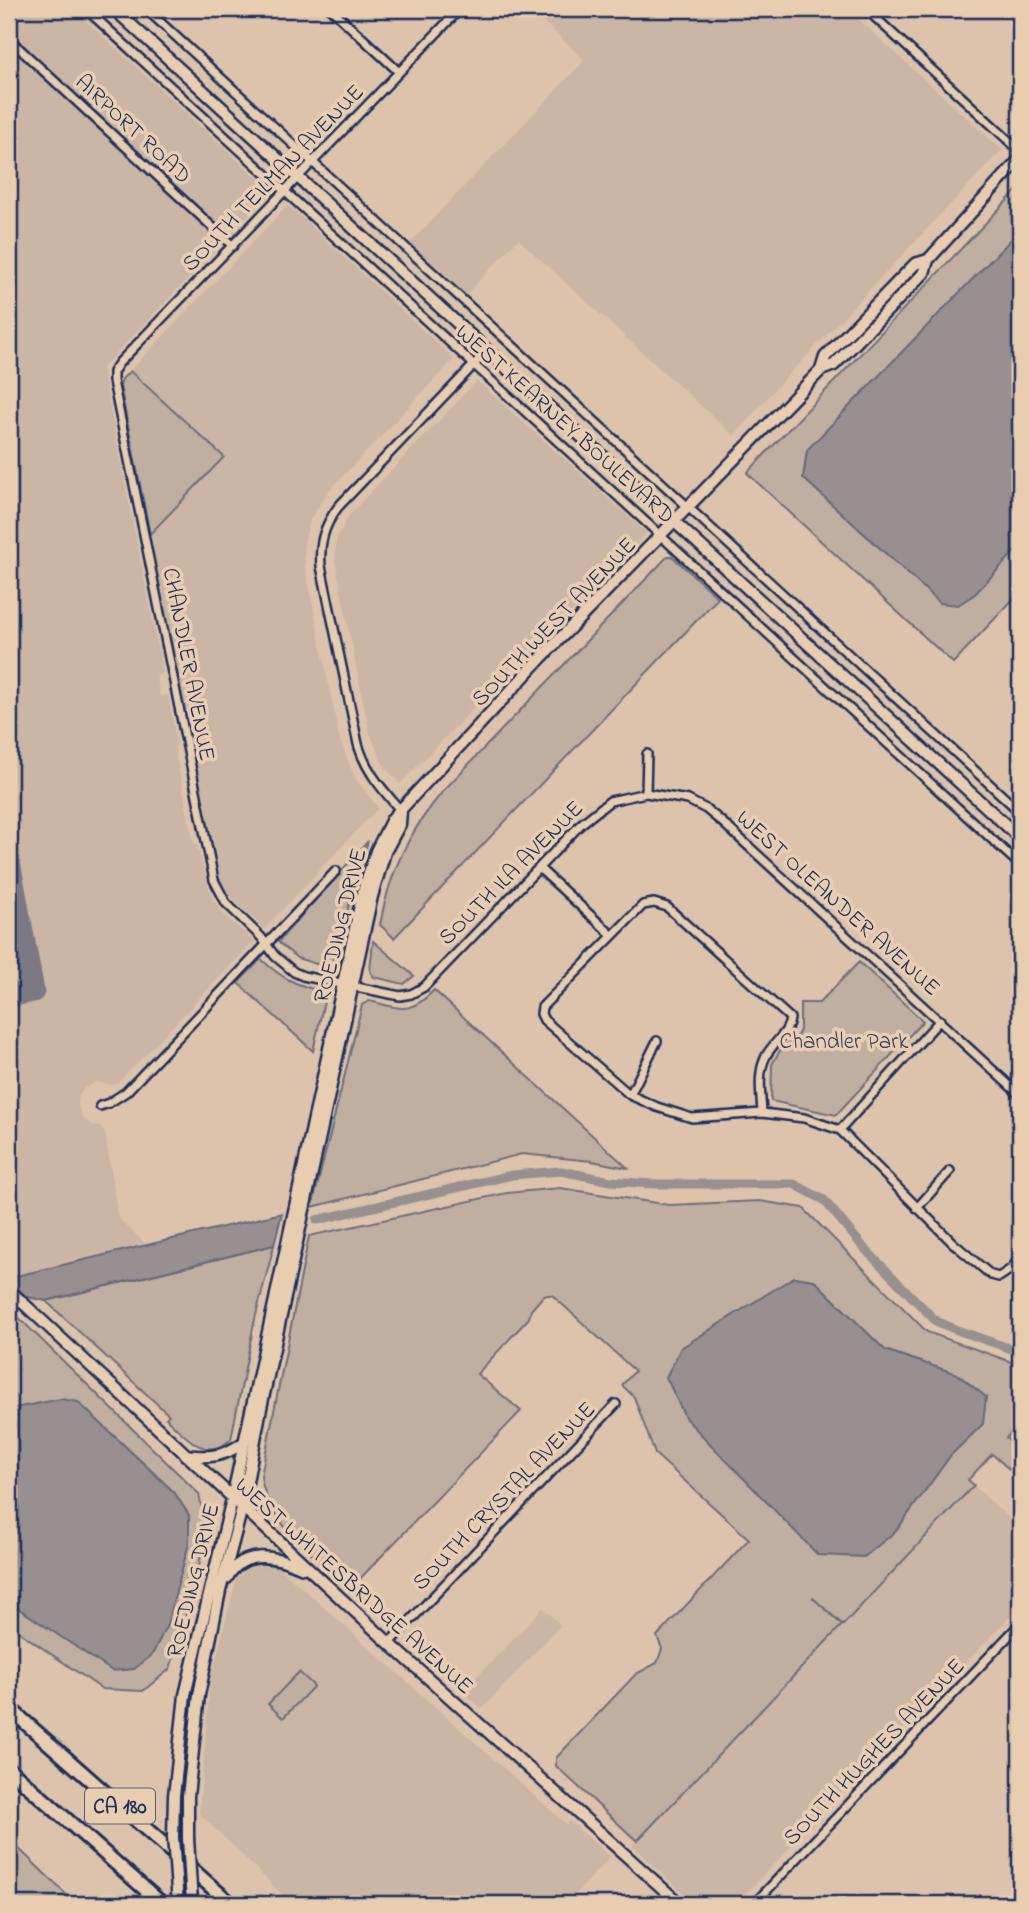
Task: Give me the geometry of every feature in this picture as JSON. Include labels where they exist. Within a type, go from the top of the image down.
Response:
[{"type":"highway","name":"CA 180","points":[[9,1709],[231,1904]]},
{"type":"highway","name":"CA 180","points":[[9,1769],[162,1904]]},
{"type":"street","name":"WEST KEARNEY BOULEVARD","points":[[86,9],[1020,865]]},
{"type":"street","name":"WEST KEARNEY BOULEVARD","points":[[114,9],[1020,838]]},
{"type":"street","name":"WEST KEARNEY BOULEVARD","points":[[145,9],[1020,812]]},
{"type":"street","points":[[331,9],[399,72]]},
{"type":"street","name":"SOUTH TEILMAN AVENUE","points":[[113,372],[460,9]]},
{"type":"street","points":[[866,9],[1020,151]]},
{"type":"street","name":"AIRPORT ROAD","points":[[9,39],[233,246]]},
{"type":"street","name":"SOUTH WEST AVENUE","points":[[401,811],[542,657],[821,370],[834,365],[924,273],[928,260],[1020,159]]},
{"type":"street","points":[[401,811],[376,783],[358,744],[321,566],[321,542],[325,528],[338,507],[488,351]]},
{"type":"street","name":"CHANDLER AVENUE","points":[[113,372],[214,880],[226,903],[275,956],[294,972],[383,994],[411,995]]},
{"type":"street","points":[[646,793],[647,754]]},
{"type":"street","name":"SOUTH ILA AVENUE","points":[[411,995],[424,987],[581,824],[610,801],[646,793]]},
{"type":"street","name":"WEST OLEANDER AVENUE","points":[[646,793],[688,800],[706,809],[1019,1091]]},
{"type":"street","name":"ROEDING DRIVE","points":[[178,1904],[173,1837],[174,1796],[185,1695],[232,1499],[347,985],[378,872],[400,824],[401,811]]},
{"type":"street","points":[[539,867],[612,935]]},
{"type":"street","points":[[100,1106],[125,1092],[336,872]]},
{"type":"street","points":[[762,1113],[759,1082],[761,1069],[765,1056],[789,1026],[790,1018],[667,907],[654,903],[643,905],[542,1007],[544,1020],[630,1095],[692,1118],[762,1113],[804,1118],[840,1130],[917,1208],[991,1275],[999,1277],[1020,1258]]},
{"type":"street","name":"ROEDING DRIVE","points":[[192,1904],[188,1796],[199,1695],[220,1591],[242,1508],[347,985]]},
{"type":"street","points":[[840,1130],[940,1020]]},
{"type":"street","points":[[630,1095],[657,1041]]},
{"type":"street","points":[[917,1208],[950,1171]]},
{"type":"street","name":"WEST WHITESBRIDGE AVENUE","points":[[9,1290],[389,1643],[680,1904]]},
{"type":"street","name":"SOUTH CRYSTAL AVENUE","points":[[389,1643],[616,1404]]},
{"type":"street","points":[[185,1455],[215,1457],[230,1453],[243,1443]]},
{"type":"street","points":[[220,1591],[232,1568],[248,1559],[263,1556],[280,1559],[313,1573]]},
{"type":"street","name":"SOUTH HUGHES AVENUE","points":[[754,1904],[1020,1624]]},
{"type":"shaded area","points":[[9,9],[73,9],[270,190],[231,234],[225,229],[215,240],[220,245],[102,368],[163,673],[156,676],[160,696],[168,695],[177,745],[174,746],[194,845],[197,845],[212,898],[224,915],[254,941],[118,1083],[113,1085],[96,1082],[83,1089],[79,1095],[78,1107],[82,1117],[105,1132],[118,1218],[147,1245],[16,1276],[9,1269]]},
{"type":"shaded area","points":[[529,9],[847,9],[1002,150],[776,388],[734,436],[518,239],[466,295],[410,243],[585,60]]},
{"type":"shaded area","points":[[288,205],[454,359],[328,492],[310,520],[304,543],[305,565],[340,741],[355,778],[378,808],[264,929],[229,895],[219,876],[150,534],[223,457],[130,371]]},
{"type":"shaded area","points":[[1020,230],[1020,546],[975,594],[958,605],[940,603],[803,478],[807,450]]},
{"type":"shaded area","points":[[477,381],[647,533],[400,784],[383,764],[369,731],[335,561],[336,539],[349,515]]},
{"type":"shaded area","points":[[282,1213],[274,1245],[46,1301],[27,1297],[15,1286],[16,1276]]},
{"type":"shaded area","points":[[794,1277],[814,1280],[885,1350],[957,1374],[986,1397],[983,1424],[951,1455],[896,1531],[864,1557],[818,1555],[686,1419],[666,1377],[681,1348]]},
{"type":"shaded area","points":[[61,1399],[78,1402],[174,1492],[189,1515],[189,1543],[167,1625],[152,1655],[134,1669],[112,1671],[9,1602],[9,1409]]},
{"type":"shaded area","points":[[974,1486],[1020,1528],[1020,1606],[736,1904],[695,1904],[632,1846]]},
{"type":"shaded area","points":[[260,1564],[274,1565],[281,1569],[566,1824],[570,1821],[610,1857],[566,1904],[292,1904],[199,1813],[210,1682],[236,1580],[246,1569]]},
{"type":"shaded area","points":[[543,1608],[561,1625],[482,1709],[463,1691]]},
{"type":"green space","points":[[1020,187],[1020,592],[953,663],[747,473]]},
{"type":"green space","points":[[130,371],[224,457],[150,534],[120,386],[122,379]]},
{"type":"green space","points":[[668,556],[672,556],[718,598],[394,938],[380,925],[384,906],[402,853],[420,821],[444,790]]},
{"type":"green space","points":[[368,841],[332,963],[326,967],[297,958],[278,942]]},
{"type":"green space","points":[[373,941],[414,976],[404,984],[374,977],[370,971]]},
{"type":"green space","points":[[261,959],[281,975],[321,991],[325,997],[313,1051],[238,983]]},
{"type":"green space","name":"Chandler Park","points":[[859,962],[923,1021],[836,1115],[771,1101],[772,1064],[781,1049],[796,1038],[800,1030],[800,1003],[819,1003]]},
{"type":"green space","points":[[434,990],[628,1168],[592,1161],[522,1154],[312,1207],[362,1005],[369,1001],[411,1007]]},
{"type":"green space","points":[[560,1188],[669,1205],[760,1201],[803,1208],[927,1332],[1020,1365],[1020,1423],[1006,1438],[1020,1451],[1020,1479],[992,1454],[968,1480],[974,1485],[843,1625],[812,1597],[842,1625],[637,1841],[556,1766],[556,1758],[636,1674],[657,1663],[662,1649],[657,1636],[749,1539],[655,1454],[634,1397],[622,1385],[635,1371],[552,1295],[544,1295],[531,1310],[529,1318],[477,1374],[521,1411],[351,1588],[309,1552],[283,1525],[265,1494],[261,1476],[309,1236],[507,1193]]},
{"type":"green space","points":[[274,1245],[254,1323],[231,1439],[222,1446],[204,1448],[188,1439],[166,1418],[169,1415],[46,1301]]},
{"type":"green space","points":[[9,1308],[199,1494],[206,1531],[196,1581],[170,1669],[143,1691],[102,1689],[9,1625]]},
{"type":"green space","points":[[299,1672],[314,1686],[283,1718],[268,1704]]},
{"type":"green space","points":[[9,1839],[76,1904],[9,1904]]},
{"type":"waterway","points":[[317,1220],[512,1175],[561,1171],[611,1181],[652,1184],[794,1184],[824,1200],[864,1248],[936,1321],[1020,1352]]},
{"type":"taxiway","points":[[9,862],[33,991],[9,996]]}]
